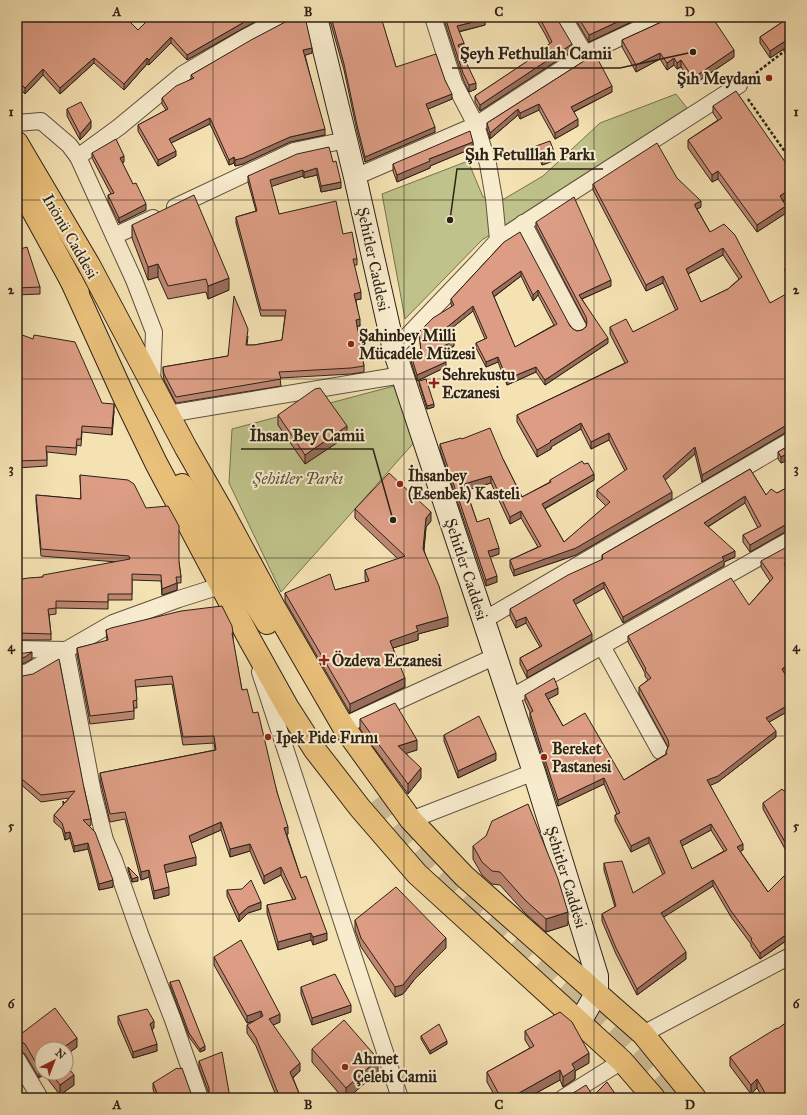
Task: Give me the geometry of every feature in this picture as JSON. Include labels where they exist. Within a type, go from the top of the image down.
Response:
[{"type":"main road","name":"Inönü Caddesi","points":[[17,143],[89,265],[123,330]]},
{"type":"main road","name":"Inönü Caddesi","points":[[17,182],[72,280]]},
{"type":"main road","points":[[72,280],[110,357],[175,474],[321,712],[346,750],[380,796]]},
{"type":"main road","points":[[72,280],[125,399],[156,463],[220,586],[288,708],[315,750],[360,808],[418,874],[622,1061],[654,1098]]},
{"type":"main road","points":[[123,330],[168,414],[222,509],[274,607],[342,726],[411,820],[464,876],[644,1034],[695,1098]]},
{"type":"main road","points":[[123,330],[172,440],[205,521]]},
{"type":"street","points":[[78,157],[119,128],[183,74],[246,37],[284,17]]},
{"type":"street","name":"Şehitler Caddesi","points":[[316,17],[355,177],[394,350],[534,772],[597,976],[596,992],[580,1022]]},
{"type":"street","points":[[433,17],[454,83],[476,125],[488,164],[494,199],[498,240]]},
{"type":"street","points":[[563,17],[584,54]]},
{"type":"street","points":[[355,177],[476,125],[584,54],[664,17]]},
{"type":"street","points":[[394,350],[498,240],[739,85]]},
{"type":"street","points":[[17,123],[41,121],[69,145],[78,157],[114,236],[154,332],[152,384]]},
{"type":"street","points":[[114,236],[227,181],[294,151],[346,140]]},
{"type":"street","points":[[523,223],[578,328]]},
{"type":"street","points":[[168,414],[402,375]]},
{"type":"street","points":[[484,620],[790,442]]},
{"type":"street","points":[[510,698],[790,540]]},
{"type":"street","points":[[17,674],[28,672],[113,623],[220,586]]},
{"type":"street","points":[[250,640],[400,1098]]},
{"type":"street","points":[[602,646],[660,751]]},
{"type":"street","points":[[17,649],[66,650]]},
{"type":"street","points":[[66,650],[93,793],[105,840],[114,860],[140,934],[173,1020],[200,1098]]},
{"type":"street","points":[[342,726],[496,656]]},
{"type":"street","points":[[411,820],[534,772]]},
{"type":"street","points":[[644,1034],[790,956]]},
{"type":"street","points":[[17,1059],[40,1098]]},
{"type":"street","points":[[564,1098],[622,1061]]},
{"type":"path","points":[[785,17],[790,22]]},
{"type":"path","points":[[790,47],[739,85],[790,159]]},
{"type":"green space","points":[[676,94],[687,108],[482,240],[405,319],[382,194],[468,161],[483,197],[504,199],[543,176],[600,123]]},
{"type":"green space","name":"Şehitler Parkı","points":[[394,386],[419,437],[281,592],[229,483],[232,429]]},
{"type":"building","points":[[17,17],[125,17],[138,30],[151,17],[253,17],[187,55],[171,37],[149,60],[147,58],[124,84],[94,58],[60,88],[43,69],[25,88],[17,81]]},
{"type":"building","points":[[291,17],[305,17],[312,48],[303,50],[325,129],[290,137],[243,158],[235,160],[234,157],[229,160],[210,118],[169,139],[176,151],[158,160],[138,125],[168,109],[162,98],[176,86],[194,78],[191,75],[289,20]]},
{"type":"building","points":[[331,17],[381,17],[396,67],[436,54],[445,80],[452,94],[426,104],[435,127],[365,157],[344,64]]},
{"type":"building","points":[[445,17],[484,17],[485,19],[457,26],[464,43],[458,45],[476,83],[469,85],[463,73]]},
{"type":"building","points":[[539,17],[556,17],[572,44],[480,105],[475,96],[529,60],[528,59],[552,42]]},
{"type":"building","points":[[578,17],[628,17],[589,35]]},
{"type":"building","points":[[670,17],[712,17],[734,50],[693,78],[681,60],[677,63],[674,58],[667,63],[660,53],[636,65],[622,40]]},
{"type":"building","points":[[790,17],[790,38],[770,51],[760,37]]},
{"type":"building","points":[[595,54],[612,86],[571,107],[578,119],[555,133],[539,104],[520,113],[518,109],[490,133],[487,123]]},
{"type":"building","points":[[736,91],[790,169],[790,189],[780,196],[786,206],[757,225],[718,171],[712,175],[688,140],[722,118],[713,106]]},
{"type":"building","points":[[81,102],[91,121],[80,134],[67,109]]},
{"type":"building","points":[[470,131],[473,142],[429,159],[430,161],[397,175],[393,164]]},
{"type":"building","points":[[116,139],[124,156],[120,158],[133,184],[136,183],[146,204],[119,218],[108,195],[114,193],[92,153]]},
{"type":"building","points":[[550,141],[556,157],[542,162],[536,146]]},
{"type":"building","points":[[657,143],[677,178],[701,201],[695,204],[695,206],[710,232],[724,224],[735,235],[770,303],[788,293],[790,296],[790,425],[785,426],[702,475],[695,447],[663,476],[672,492],[576,548],[514,570],[510,560],[541,546],[521,511],[510,517],[491,476],[464,484],[477,522],[489,518],[499,548],[488,551],[497,576],[486,580],[440,444],[462,439],[490,428],[503,459],[522,497],[551,482],[550,480],[582,461],[584,464],[588,463],[594,474],[542,504],[564,542],[610,502],[597,490],[627,469],[609,433],[591,442],[581,423],[537,450],[517,415],[628,362],[610,327],[626,319],[633,332],[678,309],[663,276],[646,285],[593,184]],"holes":[[[723,248],[742,277],[728,289],[701,302],[686,269]]]},
{"type":"building","points":[[329,147],[333,162],[336,161],[341,182],[321,186],[317,168],[304,172],[303,170],[270,180],[279,214],[336,201],[343,234],[352,232],[357,259],[353,259],[361,292],[354,294],[360,319],[356,320],[364,366],[279,372],[281,379],[176,397],[164,374],[163,367],[228,356],[234,296],[248,329],[246,345],[282,340],[286,310],[261,310],[236,217],[257,211],[248,176],[297,154]]},
{"type":"building","points":[[194,195],[229,278],[208,286],[206,279],[168,286],[158,264],[148,267],[132,225]]},
{"type":"building","points":[[574,197],[611,280],[579,295],[608,338],[545,380],[536,367],[507,379],[498,357],[486,362],[476,343],[487,338],[473,306],[446,328],[454,340],[439,349],[446,362],[417,375],[410,352],[421,351],[419,332],[433,318],[454,305],[451,299],[504,242],[520,232],[570,326],[577,331],[586,327],[586,317],[536,222]],"holes":[[[521,271],[533,295],[538,290],[557,324],[515,347],[492,292]]]},
{"type":"building","points":[[27,247],[40,287],[17,288],[17,250]]},
{"type":"building","points":[[790,265],[790,275],[785,268]]},
{"type":"building","points":[[17,333],[33,339],[34,335],[75,342],[102,403],[114,404],[112,428],[82,426],[81,439],[77,439],[76,448],[46,446],[47,460],[17,461]]},
{"type":"building","points":[[426,379],[434,404],[427,406],[419,381]]},
{"type":"building","points":[[320,388],[347,426],[305,455],[278,415],[315,389]]},
{"type":"building","points":[[790,445],[790,452],[781,457],[778,452]]},
{"type":"building","points":[[750,469],[766,495],[771,489],[777,493],[790,486],[790,524],[785,525],[750,545],[743,535],[761,526],[745,496],[704,523],[735,551],[722,557],[724,560],[623,617],[604,582],[573,600],[592,634],[527,671],[520,658],[542,646],[526,617],[516,621],[510,609],[568,575],[603,559],[602,555]]},
{"type":"building","points":[[389,473],[431,512],[426,518],[423,549],[439,586],[448,617],[416,626],[418,631],[390,641],[405,678],[350,704],[285,593],[330,574],[335,590],[369,581],[365,570],[405,556],[355,509]]},
{"type":"building","points":[[80,475],[128,480],[134,484],[146,508],[168,506],[179,526],[179,562],[181,577],[176,577],[177,583],[162,589],[161,575],[132,574],[132,594],[108,594],[108,602],[56,601],[56,608],[48,609],[51,634],[17,633],[17,580],[43,577],[43,575],[130,559],[129,556],[41,549],[36,495],[81,499]]},
{"type":"building","points":[[785,548],[790,556],[790,560],[784,564],[790,574],[790,663],[782,669],[790,683],[790,704],[766,718],[776,731],[718,776],[707,780],[743,844],[737,847],[768,892],[790,870],[790,932],[760,953],[751,940],[752,939],[731,911],[713,880],[661,913],[686,952],[637,989],[616,948],[602,914],[616,906],[604,863],[622,861],[633,893],[665,873],[649,837],[631,846],[615,815],[620,813],[604,778],[558,800],[530,713],[533,711],[525,695],[554,678],[558,688],[545,694],[563,726],[585,713],[624,780],[667,754],[666,752],[669,745],[668,740],[639,687],[651,678],[645,670],[646,669],[628,636],[731,578],[749,605],[773,578],[761,561]],"holes":[[[711,824],[727,850],[692,869],[680,841]]]},
{"type":"building","points":[[222,606],[232,626],[242,690],[247,689],[253,713],[258,712],[277,792],[288,827],[284,828],[301,878],[306,876],[327,933],[313,937],[311,933],[278,942],[267,905],[296,899],[281,867],[264,876],[250,844],[230,849],[221,822],[189,836],[196,857],[164,865],[169,887],[154,891],[149,870],[141,872],[125,812],[110,814],[100,773],[216,750],[214,736],[183,737],[172,676],[135,680],[137,700],[133,701],[134,711],[90,716],[77,648],[108,640],[106,630],[111,628],[181,611]]},
{"type":"building","points":[[32,652],[25,657],[17,659],[17,654]]},
{"type":"building","points":[[59,659],[91,819],[83,820],[95,832],[113,880],[99,884],[88,843],[74,846],[70,832],[65,833],[62,823],[54,815],[64,804],[63,801],[65,803],[75,791],[41,795],[17,775],[17,677],[33,674]]},
{"type":"building","points":[[395,703],[417,740],[398,746],[421,768],[408,784],[360,719]]},
{"type":"building","points":[[479,716],[496,753],[458,771],[444,735]]},
{"type":"building","points":[[790,786],[790,851],[763,803],[782,789],[784,791]]},
{"type":"building","points":[[528,804],[558,879],[568,912],[546,919],[525,900],[500,872],[492,871],[482,862],[473,846],[486,836],[492,821]]},
{"type":"building","points":[[128,867],[138,877],[132,879]]},
{"type":"building","points":[[251,880],[261,902],[248,907],[239,915],[227,890],[242,889]]},
{"type":"building","points":[[396,887],[446,938],[414,971],[403,985],[395,987],[361,938],[355,920]]},
{"type":"building","points":[[241,940],[280,1014],[269,1019],[300,1063],[290,1072],[301,1098],[280,1098],[256,1038],[247,1025],[263,1016],[261,1011],[247,1016],[214,957]]},
{"type":"building","points":[[335,974],[351,1005],[312,1018],[301,987]]},
{"type":"building","points":[[179,980],[205,1046],[200,1049],[189,1033],[170,982]]},
{"type":"building","points":[[55,1008],[77,1038],[73,1041],[34,1041],[34,1059],[25,1044],[17,1039],[17,1037]]},
{"type":"building","points":[[147,1009],[154,1021],[150,1024],[157,1044],[133,1052],[118,1016]]},
{"type":"building","points":[[560,1012],[572,1022],[589,1053],[572,1064],[575,1069],[563,1077],[560,1070],[510,1098],[501,1098],[487,1072],[534,1046],[525,1031]]},
{"type":"building","name":"Ahmet Çelebi Camii","points":[[344,1020],[378,1059],[346,1088],[312,1049]]},
{"type":"building","points":[[790,1020],[790,1042],[788,1043],[790,1045],[790,1098],[768,1098],[757,1079],[751,1085],[730,1057]]},
{"type":"building","points":[[439,1024],[447,1041],[430,1051],[421,1036]]},
{"type":"building","points":[[222,1052],[230,1098],[208,1098],[209,1088],[199,1061]]},
{"type":"building","points":[[177,1068],[182,1068],[192,1096],[187,1098],[159,1098],[153,1083]]},
{"type":"building","points":[[57,1081],[66,1081],[60,1085]]},
{"type":"building","points":[[607,1082],[618,1098],[571,1098],[570,1095],[586,1085],[593,1096]]},
{"type":"building","points":[[347,1094],[381,1096],[381,1098],[350,1098]]},
{"type":"tunnel","points":[[380,796],[437,866],[474,902],[623,1036],[679,1098]]},
{"type":"place","name":"Şeyh Fethullah Camii","points":[[693,52]]},
{"type":"place","name":"Şıh Meydanı","points":[[769,78]]},
{"type":"place","name":"Şıh Fetulllah Parkı","points":[[450,220]]},
{"type":"place","name":"Şahinbey Milli Mücadele Müzesi","points":[[351,344]]},
{"type":"place","name":"Sehrekustu Eczanesi","points":[[434,383]]},
{"type":"place","name":"İhsanbey (Esenbek) Kasteli","points":[[400,484]]},
{"type":"place","name":"İhsan Bey Camii","points":[[393,520]]},
{"type":"place","name":"Özdeva Eczanesi","points":[[324,660]]},
{"type":"place","name":"Ipek Pide Fırını","points":[[268,737]]},
{"type":"place","name":"Bereket Pastanesi","points":[[544,757]]},
{"type":"place","name":"Ahmet Çelebi Camii","points":[[345,1067]]}]
